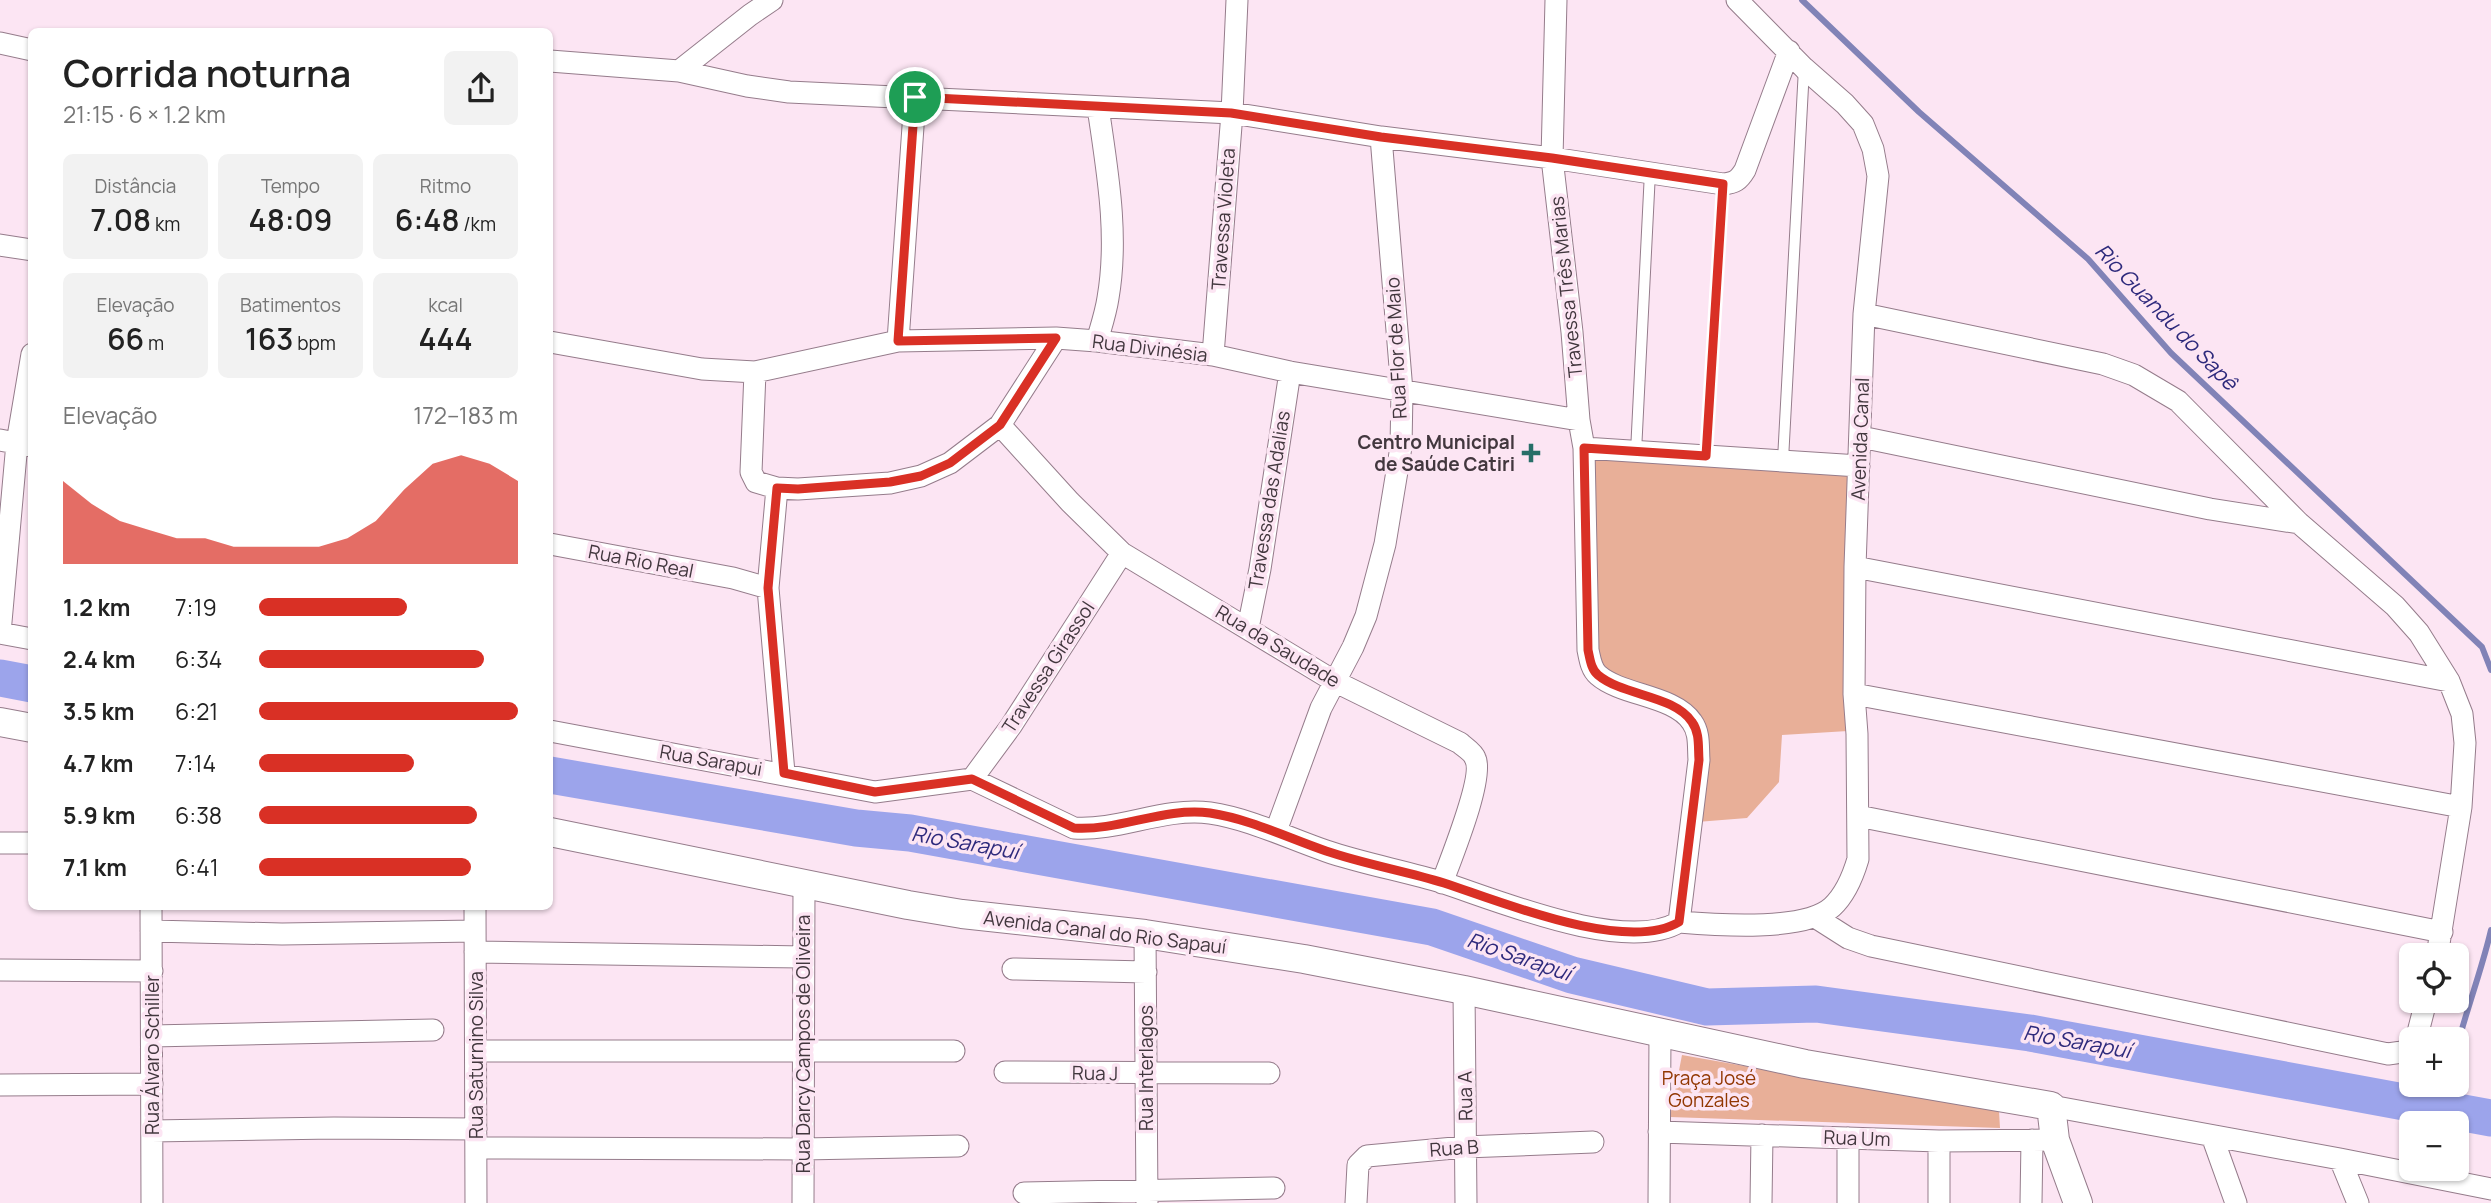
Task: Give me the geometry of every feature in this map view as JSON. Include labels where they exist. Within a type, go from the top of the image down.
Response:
[{"type":"street","points":[[679,71],[772,0]]},
{"type":"street","name":"Travessa Violeta","points":[[1213,355],[1237,0]]},
{"type":"street","name":"Travessa Três Marias","points":[[1556,0],[1552,158],[1584,448],[1588,650],[1591,665],[1597,674],[1680,711],[1692,722],[1698,738],[1699,760],[1679,922]]},
{"type":"street","name":"Avenida Canal","points":[[1737,0],[1863,124],[1874,149],[1878,176],[1864,314],[1855,567],[1854,694],[1858,859],[1853,877],[1833,906],[1815,918]]},
{"type":"street","points":[[0,43],[28,49]]},
{"type":"street","points":[[553,61],[679,71],[789,92],[1231,113],[1381,137],[1552,158],[1723,184],[1734,183],[1745,170],[1789,51]]},
{"type":"street","points":[[898,341],[915,97]]},
{"type":"street","points":[[1097,341],[1108,298],[1112,260],[1112,206],[1098,107]]},
{"type":"street","name":"Rua Flor de Maio","points":[[1276,831],[1302,757],[1334,681],[1366,616],[1385,544],[1401,447],[1402,391],[1381,137]]},
{"type":"street","points":[[0,245],[28,249]]},
{"type":"street","points":[[1864,314],[2103,364],[2134,375],[2178,401],[2299,523],[2395,606],[2419,633],[2449,681],[2462,714],[2465,743],[2461,807],[2440,943]]},
{"type":"street","points":[[755,372],[751,472],[756,482],[777,488],[798,489],[890,482],[921,476],[950,463],[1000,425],[1056,338]]},
{"type":"street","name":"Rua Divinésia","points":[[553,343],[718,371],[755,372],[898,341],[1056,338],[1097,341],[1213,355],[1290,372],[1579,420]]},
{"type":"street","name":"Travessa das Adalias","points":[[1248,628],[1260,569],[1290,372]]},
{"type":"street","points":[[28,376],[16,443],[0,633],[28,638]]},
{"type":"street","name":"Rua da Saudade","points":[[1000,425],[1070,502],[1122,553],[1334,681],[1460,743],[1475,757],[1478,769],[1471,799],[1442,883]]},
{"type":"street","points":[[1861,437],[2186,505],[2299,523]]},
{"type":"street","points":[[1584,448],[1860,466]]},
{"type":"street","points":[[777,488],[768,588],[784,773]]},
{"type":"street","name":"Rua Rio Real","points":[[553,545],[733,578],[768,588]]},
{"type":"street","name":"Travessa Girassol","points":[[972,779],[1011,726],[1122,553]]},
{"type":"street","points":[[1855,567],[2449,681]]},
{"type":"street","points":[[1854,694],[2461,807]]},
{"type":"street","points":[[0,722],[28,727]]},
{"type":"street","name":"Rua Sarapui","points":[[553,733],[784,773],[875,792],[972,779]]},
{"type":"street","points":[[972,779],[1074,828],[1092,829],[1154,815],[1209,813],[1276,831],[1329,852],[1581,926],[1655,931],[1679,922],[1752,925],[1815,918],[1847,938],[1885,949],[2388,1054],[2399,1052]]},
{"type":"street","points":[[1858,816],[2442,932]]},
{"type":"street","name":"Avenida Canal do Rio Sapauí","points":[[553,833],[804,886],[962,914],[1145,934],[1304,959],[1464,990],[1805,1064],[2051,1106]]},
{"type":"street","points":[[0,843],[28,843]]},
{"type":"street","name":"Rua Darcy Campos de Oliveira","points":[[803,1203],[804,886]]},
{"type":"street","name":"Rua Álvaro Schiller","points":[[151,910],[152,1203]]},
{"type":"street","name":"Rua Saturnino Silva","points":[[475,910],[476,1203]]},
{"type":"street","points":[[151,931],[282,934],[803,957]]},
{"type":"street","name":"Rua Interlagos","points":[[1145,934],[1147,1197]]},
{"type":"street","points":[[1013,969],[1146,972]]},
{"type":"street","points":[[0,970],[152,971]]},
{"type":"street","name":"Rua A","points":[[1464,990],[1466,1203]]},
{"type":"street","points":[[152,1036],[433,1030]]},
{"type":"street","points":[[1659,1203],[1660,1034]]},
{"type":"street","points":[[476,1051],[954,1051]]},
{"type":"street","name":"Rua J","points":[[1005,1072],[1269,1073]]},
{"type":"street","points":[[0,1085],[152,1084]]},
{"type":"street","points":[[2031,1203],[2051,1106],[2340,1159],[2483,1193]]},
{"type":"street","points":[[152,1131],[334,1128],[476,1138],[803,1149],[958,1146]]},
{"type":"street","name":"Rua Um","points":[[1659,1132],[1939,1141],[2043,1140]]},
{"type":"street","points":[[1761,1203],[1762,1135]]},
{"type":"street","points":[[2212,1136],[2236,1203]]},
{"type":"street","points":[[1848,1138],[1848,1203]]},
{"type":"street","points":[[2043,1140],[2078,1203]]},
{"type":"street","points":[[1939,1141],[1939,1203]]},
{"type":"street","name":"Rua B","points":[[1356,1203],[1357,1166],[1362,1159],[1381,1154],[1465,1147],[1593,1142]]},
{"type":"street","points":[[2340,1159],[2358,1203]]},
{"type":"street","points":[[1024,1193],[1147,1197],[1274,1188]]},
{"type":"lane","points":[[1783,460],[1804,68]]},
{"type":"lane","points":[[1636,452],[1650,172]]},
{"type":"lane","points":[[1706,456],[1723,184]]},
{"type":"green space","points":[[1587,454],[1854,470],[1848,731],[1782,735],[1779,782],[1747,818],[1697,822],[1699,726],[1609,676],[1590,649]]},
{"type":"green space","name":"Praça José Gonzales","points":[[1682,1055],[1999,1111],[2000,1128],[1670,1117]]},
{"type":"waterway","name":"Rio Guandu do Sapê","points":[[1802,0],[1919,112],[2088,259],[2171,353],[2482,647],[2491,670]]},
{"type":"waterway","name":"Rio Sarapuí","points":[[0,678],[28,683]]},
{"type":"waterway","name":"Rio Sarapuí","points":[[553,776],[856,828],[910,833],[1432,927],[1572,975],[1707,1007],[1816,1004],[2030,1033],[2491,1118]]},
{"type":"waterway","name":"Rio Guandu do Sapê","points":[[2463,1027],[2491,930]]},
{"type":"waterway","name":"Rio Guandu do Sapê","points":[[2445,1109],[2446,1097]]},
{"type":"place","name":"Centro Municipal de Saúde Catiri","points":[[1531,453]]},
{"type":"route","points":[[915,97],[1231,113],[1381,137],[1552,158],[1723,184],[1706,456],[1584,448],[1588,650],[1591,665],[1597,674],[1610,682],[1680,711],[1692,722],[1698,738],[1699,760],[1679,922],[1655,931],[1581,926],[1329,852],[1276,831],[1209,813],[1154,815],[1092,829],[1074,828],[972,779],[875,792],[784,773],[768,588],[777,488],[798,489],[890,482],[921,476],[950,463],[1000,425],[1056,338],[898,341],[915,97]]}]
